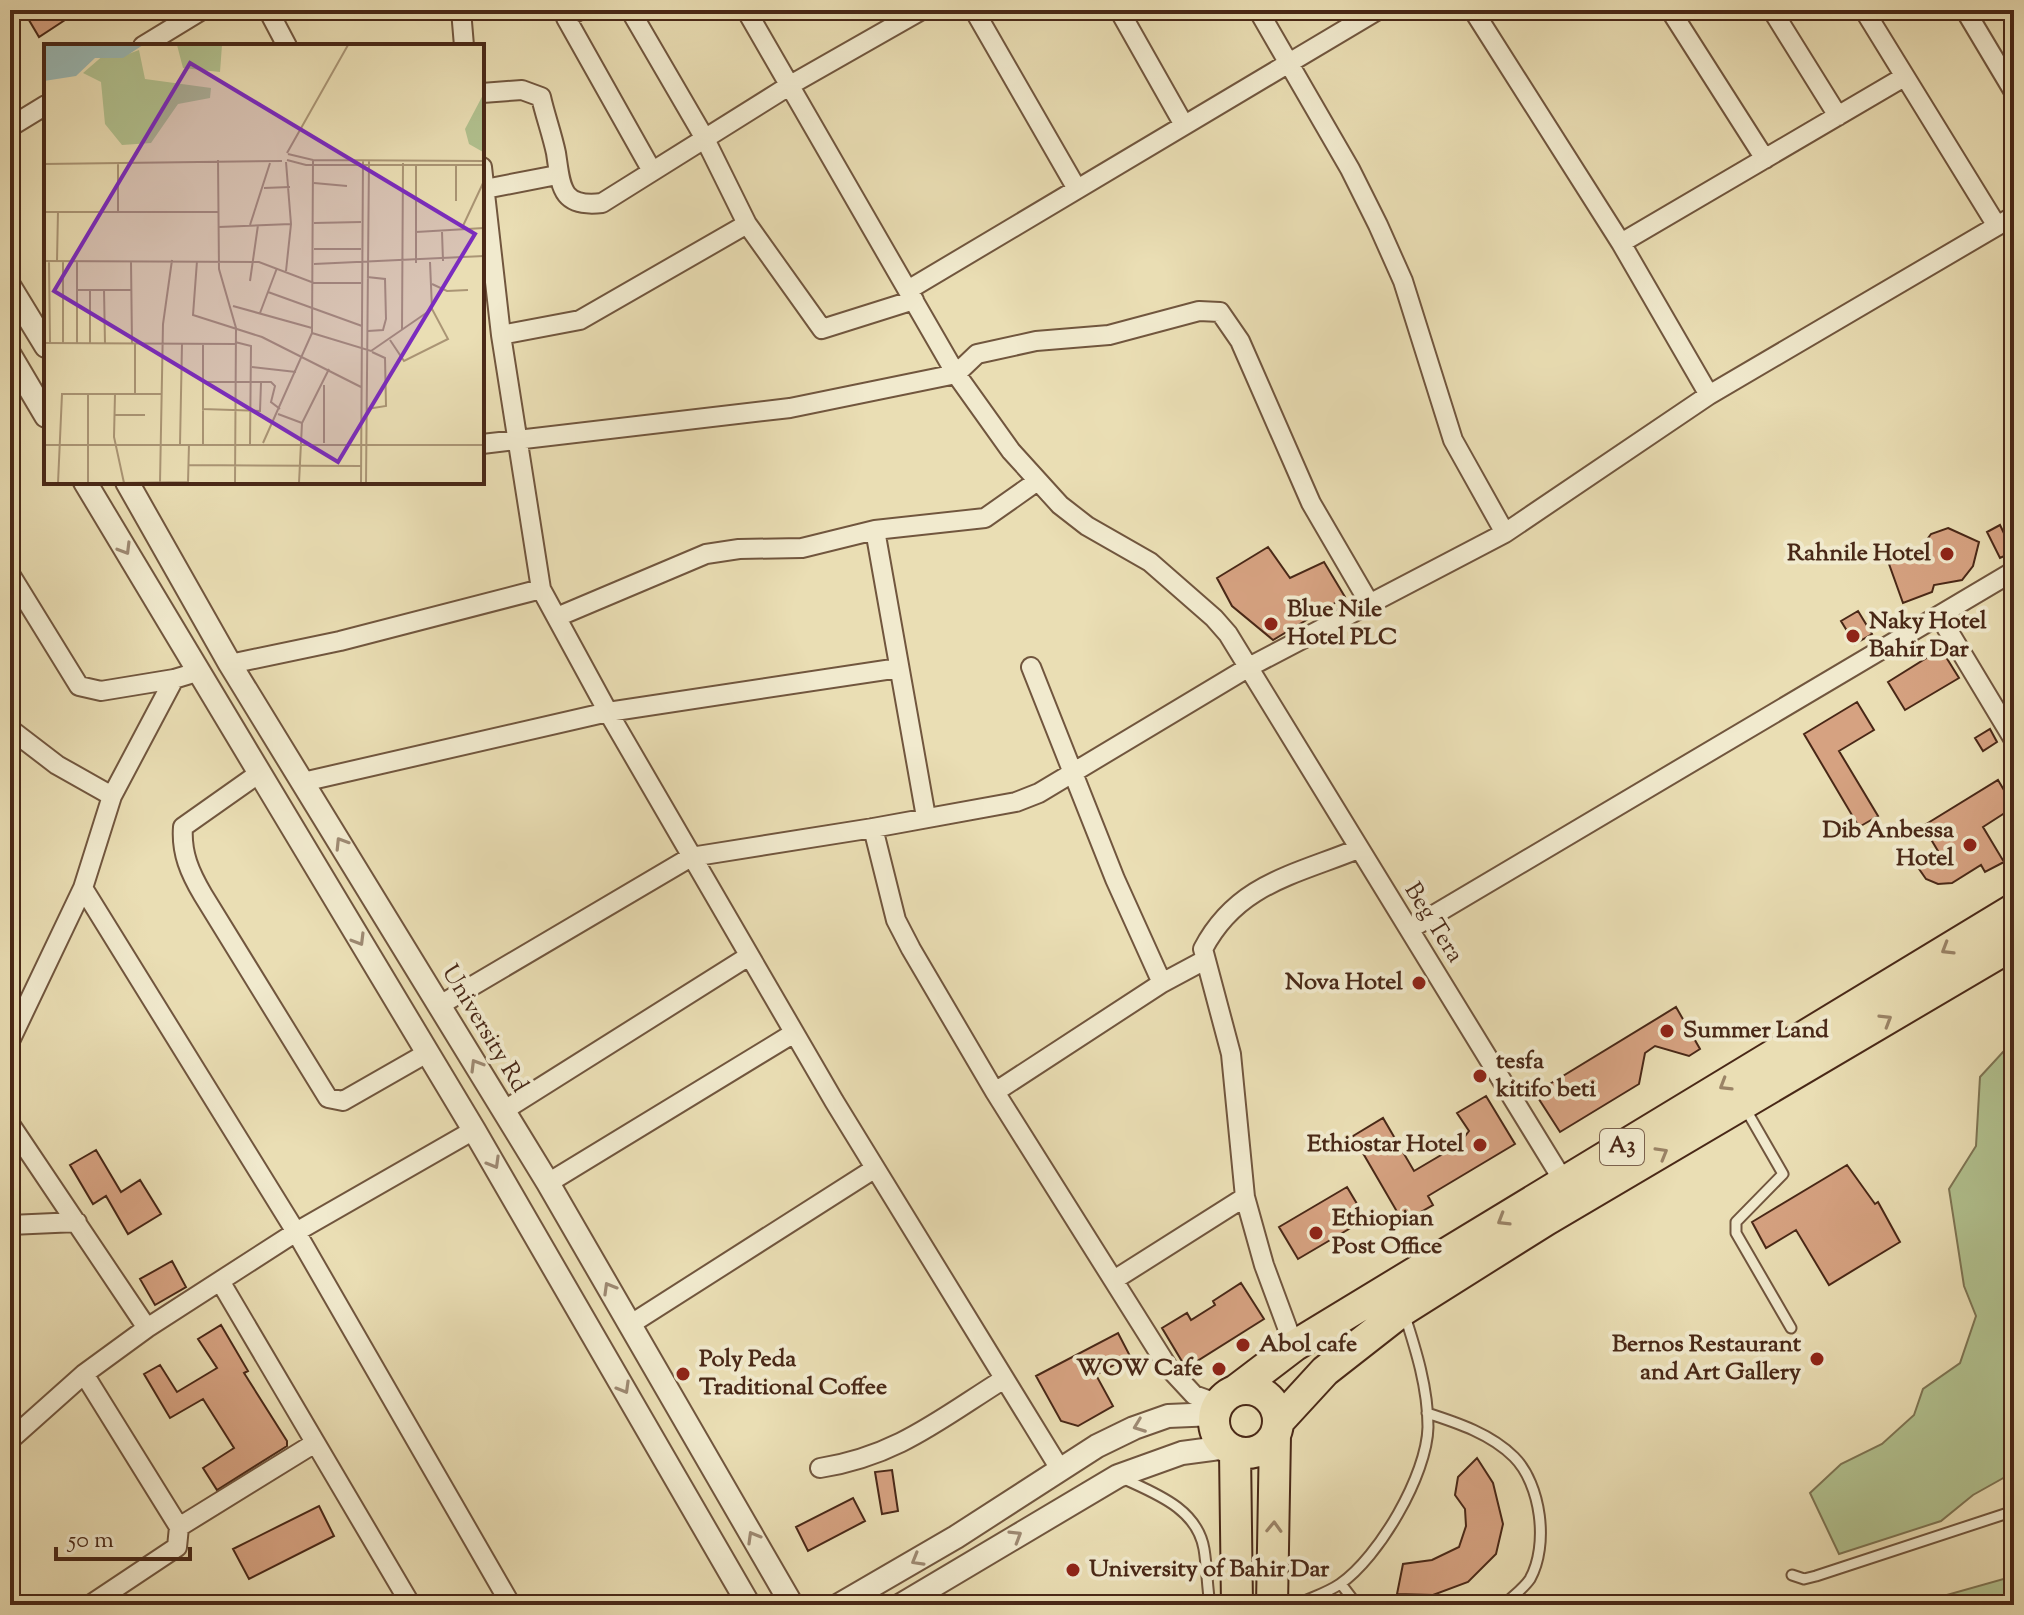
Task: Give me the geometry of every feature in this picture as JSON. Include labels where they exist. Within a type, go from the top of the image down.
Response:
[{"type":"highway","name":"A3","points":[[1231,1449],[1258,1451],[1325,1371],[1403,1310],[1570,1193],[2014,909]]},
{"type":"highway","name":"A3","points":[[1223,1403],[1294,1346],[1570,1193],[1743,1105],[2014,944]]},
{"type":"highway","points":[[1237,1605],[1231,1449],[1216,1432],[1223,1403],[1259,1392],[1276,1409],[1272,1605]]},
{"type":"street","points":[[146,44],[202,10]]},
{"type":"street","points":[[268,10],[286,44]]},
{"type":"street","points":[[461,10],[464,44]]},
{"type":"street","points":[[580,10],[566,18],[652,171]]},
{"type":"street","points":[[630,10],[704,137],[747,224],[822,329],[911,295],[1077,189],[1378,10]]},
{"type":"street","name":"Beg Tera","points":[[746,10],[792,84],[956,374],[1036,482],[1087,526],[1150,562],[1228,634],[1570,1193]]},
{"type":"street","points":[[484,93],[522,90],[541,97],[556,152],[557,175],[567,197],[584,205],[602,203],[704,137],[922,10]]},
{"type":"street","points":[[974,10],[1077,189]]},
{"type":"street","points":[[1119,10],[1184,125]]},
{"type":"street","points":[[1258,10],[1350,169],[1378,225],[1403,281],[1453,440],[1505,533]]},
{"type":"street","points":[[1473,10],[1621,243],[1709,395]]},
{"type":"street","points":[[1670,10],[1765,159]]},
{"type":"street","points":[[1772,10],[1838,116]]},
{"type":"street","points":[[1864,10],[1997,226]]},
{"type":"street","points":[[1965,10],[2014,92]]},
{"type":"street","points":[[1621,243],[1904,77]]},
{"type":"street","points":[[10,127],[44,106]]},
{"type":"street","points":[[485,189],[557,175]]},
{"type":"street","points":[[484,182],[501,335],[541,589],[691,857],[874,1169],[1060,1469],[1081,1495]]},
{"type":"street","points":[[440,1005],[691,857],[873,828],[1028,798],[1249,667],[1371,606],[1505,533],[1709,395],[2014,216]]},
{"type":"street","points":[[501,335],[580,320],[747,224]]},
{"type":"street","points":[[10,287],[44,343]]},
{"type":"street","points":[[484,444],[790,408],[956,374],[977,354],[1036,341],[1109,335],[1199,311],[1220,312],[1240,341],[1311,503],[1371,606]]},
{"type":"street","points":[[12,364],[44,413]]},
{"type":"street","points":[[557,617],[706,554],[739,549],[802,548],[875,530],[985,518],[1036,482]]},
{"type":"street","points":[[86,484],[474,1130],[749,1605]]},
{"type":"street","name":"University Rd","points":[[128,484],[230,664],[548,1183],[792,1605]]},
{"type":"street","points":[[875,530],[926,817]]},
{"type":"street","points":[[1410,929],[2014,571]]},
{"type":"street","points":[[10,574],[79,686],[101,691],[174,679],[340,641],[541,589]]},
{"type":"street","points":[[1940,617],[2014,740]]},
{"type":"street","points":[[1031,667],[1115,879],[1162,983]]},
{"type":"street","points":[[303,782],[608,712],[899,668]]},
{"type":"street","points":[[10,1041],[83,888],[112,796],[174,679]]},
{"type":"street","points":[[10,729],[57,765],[112,796]]},
{"type":"street","points":[[258,774],[183,827],[182,842],[188,869],[203,895],[328,1098],[343,1101],[427,1053]]},
{"type":"street","points":[[873,828],[896,920],[995,1092],[1179,1381],[1194,1395],[1223,1403]]},
{"type":"street","points":[[1294,1346],[1264,1265],[1245,1197],[1231,1054],[1203,961],[1203,949],[1213,930],[1237,902],[1259,889],[1358,849]]},
{"type":"street","points":[[83,888],[296,1232],[511,1605]]},
{"type":"street","points":[[10,1440],[31,1425],[84,1374],[147,1328],[296,1232],[474,1130],[749,956]]},
{"type":"street","points":[[995,1092],[1162,983],[1203,961]]},
{"type":"street","points":[[548,1183],[794,1033]]},
{"type":"street","points":[[10,1124],[147,1328]]},
{"type":"street","points":[[631,1324],[874,1169]]},
{"type":"street","points":[[1114,1280],[1245,1197]]},
{"type":"street","points":[[10,1225],[77,1222]]},
{"type":"street","points":[[220,1281],[411,1605]]},
{"type":"street","points":[[84,1374],[179,1527],[177,1547],[90,1605]]},
{"type":"street","points":[[820,1468],[851,1463],[898,1447],[1004,1379]]},
{"type":"street","points":[[839,1605],[956,1537],[1060,1469],[1134,1428],[1223,1403]]},
{"type":"street","points":[[179,1527],[315,1443]]},
{"type":"street","points":[[901,1605],[1081,1495],[1118,1476],[1182,1453],[1231,1449]]},
{"type":"lane","points":[[1743,1105],[1783,1174],[1749,1205],[1736,1222],[1736,1233],[1791,1328]]},
{"type":"lane","points":[[1296,1605],[1341,1584],[1385,1534],[1410,1495],[1424,1458],[1427,1413],[1421,1366],[1403,1310]]},
{"type":"lane","points":[[1427,1413],[1490,1438],[1515,1457],[1530,1480],[1540,1520],[1538,1551],[1530,1579],[1504,1605]]},
{"type":"lane","points":[[1118,1476],[1178,1507],[1194,1526],[1204,1547],[1210,1605]]},
{"type":"lane","points":[[1792,1575],[1804,1579],[1816,1576],[2014,1511]]},
{"type":"lane","points":[[1341,1584],[1357,1605]]},
{"type":"green space","points":[[2014,1040],[2014,1472],[1973,1495],[1941,1521],[1839,1554],[1810,1493],[1841,1464],[1882,1444],[1914,1415],[1923,1389],[1960,1363],[1976,1316],[1964,1286],[1949,1189],[1976,1146],[1980,1077]]},
{"type":"green space","points":[[2014,1576],[2014,1605],[1914,1605],[1922,1602]]},
{"type":"building","points":[[23,10],[59,10],[65,20],[39,37]]},
{"type":"building","points":[[2000,525],[2013,552],[2000,558],[1987,532]]},
{"type":"building","points":[[1948,528],[1979,542],[1973,566],[1962,580],[1934,585],[1932,592],[1903,603],[1889,564],[1920,549],[1931,534]]},
{"type":"building","points":[[1268,547],[1290,578],[1324,562],[1345,597],[1273,640],[1232,606],[1217,578]]},
{"type":"building","points":[[1858,611],[1872,634],[1855,644],[1841,621]]},
{"type":"building","points":[[1941,649],[1959,678],[1905,710],[1888,682]]},
{"type":"building","points":[[1857,702],[1874,730],[1839,751],[1878,816],[1859,827],[1804,734]]},
{"type":"building","points":[[1990,729],[1997,742],[1983,751],[1975,738]]},
{"type":"building","points":[[1998,780],[2014,807],[1983,827],[2004,862],[1985,872],[1981,865],[1952,883],[1938,884],[1926,879],[1917,866],[1938,851],[1923,826]]},
{"type":"building","points":[[1676,1007],[1700,1049],[1689,1056],[1655,1046],[1645,1053],[1639,1084],[1560,1132],[1535,1093]]},
{"type":"building","points":[[1486,1096],[1515,1144],[1428,1196],[1433,1205],[1403,1222],[1353,1136],[1383,1118],[1414,1171],[1458,1145],[1469,1131],[1457,1113]]},
{"type":"building","points":[[96,1150],[121,1192],[140,1180],[161,1214],[128,1234],[106,1196],[93,1204],[70,1165]]},
{"type":"building","points":[[1847,1165],[1875,1204],[1878,1202],[1900,1242],[1829,1285],[1796,1230],[1766,1248],[1752,1222]]},
{"type":"building","points":[[1347,1187],[1366,1219],[1298,1259],[1279,1227]]},
{"type":"building","points":[[172,1261],[186,1287],[155,1305],[140,1279]]},
{"type":"building","points":[[1241,1283],[1264,1319],[1186,1368],[1162,1328],[1187,1313],[1191,1320]]},
{"type":"building","points":[[221,1325],[248,1371],[244,1373],[287,1441],[287,1446],[217,1490],[203,1468],[234,1448],[203,1399],[170,1418],[144,1374],[160,1365],[177,1392],[217,1368],[198,1339]]},
{"type":"building","points":[[1118,1333],[1130,1356],[1096,1375],[1113,1406],[1078,1426],[1061,1421],[1036,1376]]},
{"type":"building","points":[[1477,1458],[1493,1483],[1503,1524],[1496,1554],[1468,1582],[1433,1595],[1397,1594],[1403,1564],[1432,1560],[1459,1547],[1466,1526],[1465,1509],[1455,1495],[1458,1477]]},
{"type":"building","points":[[892,1470],[898,1511],[882,1514],[875,1472]]},
{"type":"building","points":[[853,1498],[865,1521],[808,1551],[796,1527]]},
{"type":"building","points":[[319,1506],[334,1536],[249,1579],[233,1549]]},
{"type":"place","name":"Rahnile Hotel","points":[[1947,554]]},
{"type":"place","name":"Blue Nile Hotel PLC","points":[[1271,624]]},
{"type":"place","name":"Naky Hotel Bahir Dar","points":[[1853,636]]},
{"type":"place","name":"Dib Anbessa Hotel","points":[[1970,845]]},
{"type":"place","name":"Nova Hotel","points":[[1419,983]]},
{"type":"place","name":"Summer Land","points":[[1667,1031]]},
{"type":"place","name":"tesfa kitifo beti","points":[[1480,1076]]},
{"type":"place","name":"Ethiostar Hotel","points":[[1480,1145]]},
{"type":"place","name":"Ethiopian Post Office","points":[[1316,1233]]},
{"type":"place","name":"Abol cafe","points":[[1243,1345]]},
{"type":"place","name":"Bernos Restaurant and Art Gallery","points":[[1817,1359]]},
{"type":"place","name":"WOW Cafe","points":[[1219,1369]]},
{"type":"place","name":"Poly Peda Traditional Coffee","points":[[683,1374]]},
{"type":"place","name":"University of Bahir Dar","points":[[1073,1570]]}]
